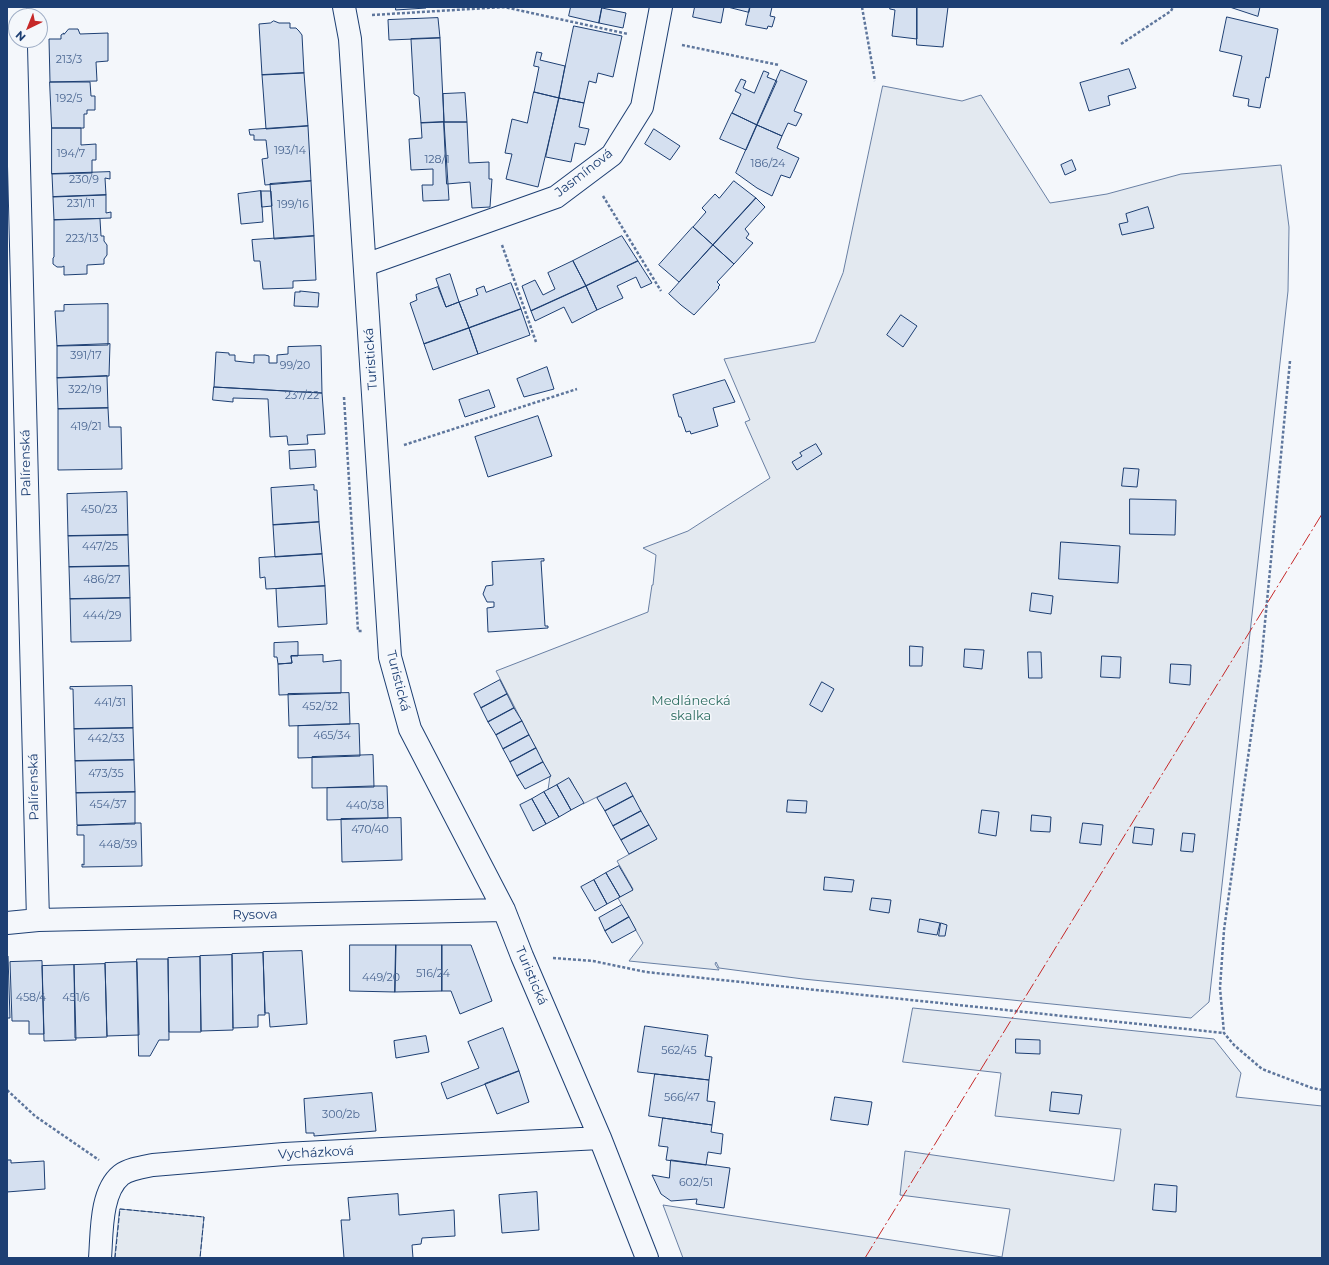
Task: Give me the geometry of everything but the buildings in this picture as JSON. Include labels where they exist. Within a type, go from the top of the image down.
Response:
[{"type":"street","name":"Palírenská","points":[[15,7],[38,920]]},
{"type":"street","name":"Jasmínová","points":[[364,264],[556,197],[612,155],[642,107],[661,7]]},
{"type":"street","name":"Turistická","points":[[345,12],[350,47],[390,657],[410,729],[504,910],[522,956],[600,1138],[647,1258]]},
{"type":"street","name":"Rysova","points":[[7,923],[38,920],[504,910]]},
{"type":"street","name":"Vycházková","points":[[121,1175],[136,1169],[154,1165],[269,1156],[600,1138]]},
{"type":"street","points":[[100,1258],[104,1207],[112,1187],[121,1175]]},
{"type":"path","points":[[345,12],[504,7],[655,40],[779,64]]},
{"type":"path","points":[[862,7],[875,81]]},
{"type":"path","points":[[1121,44],[1171,11],[1173,7]]},
{"type":"path","points":[[588,172],[661,291]]},
{"type":"path","points":[[493,219],[536,342]]},
{"type":"path","points":[[1290,361],[1260,664],[1224,930],[1220,988],[1224,1033],[1234,1045],[1262,1069],[1312,1088],[1322,1090]]},
{"type":"path","points":[[377,454],[577,389]]},
{"type":"path","points":[[522,956],[593,961],[646,972],[1224,1033]]},
{"type":"path","points":[[7,1090],[35,1116],[121,1175]]},
{"type":"green space","name":"Medlánecká skalka","points":[[883,86],[962,101],[981,95],[1050,203],[1107,194],[1181,174],[1281,165],[1289,227],[1288,291],[1209,1002],[1191,1018],[803,979],[719,968],[716,962],[715,964],[719,970],[629,961],[643,943],[618,898],[633,889],[617,861],[655,840],[625,783],[583,804],[570,779],[548,790],[550,776],[496,671],[648,612],[656,555],[643,548],[688,531],[770,478],[745,422],[750,420],[724,359],[815,342],[843,273]]},
{"type":"green space","points":[[913,1008],[1214,1039],[1241,1073],[1236,1097],[1322,1106],[1322,1258],[683,1258],[663,1205],[1002,1257],[1010,1209],[900,1195],[905,1151],[1114,1181],[1121,1129],[995,1116],[1001,1073],[903,1062]]},
{"type":"green space","points":[[120,1209],[204,1217],[200,1258],[115,1258]]},
{"type":"fence","points":[[115,1258],[120,1209],[204,1217],[200,1258]]},
{"type":"power","points":[[865,1258],[1322,514]]}]
